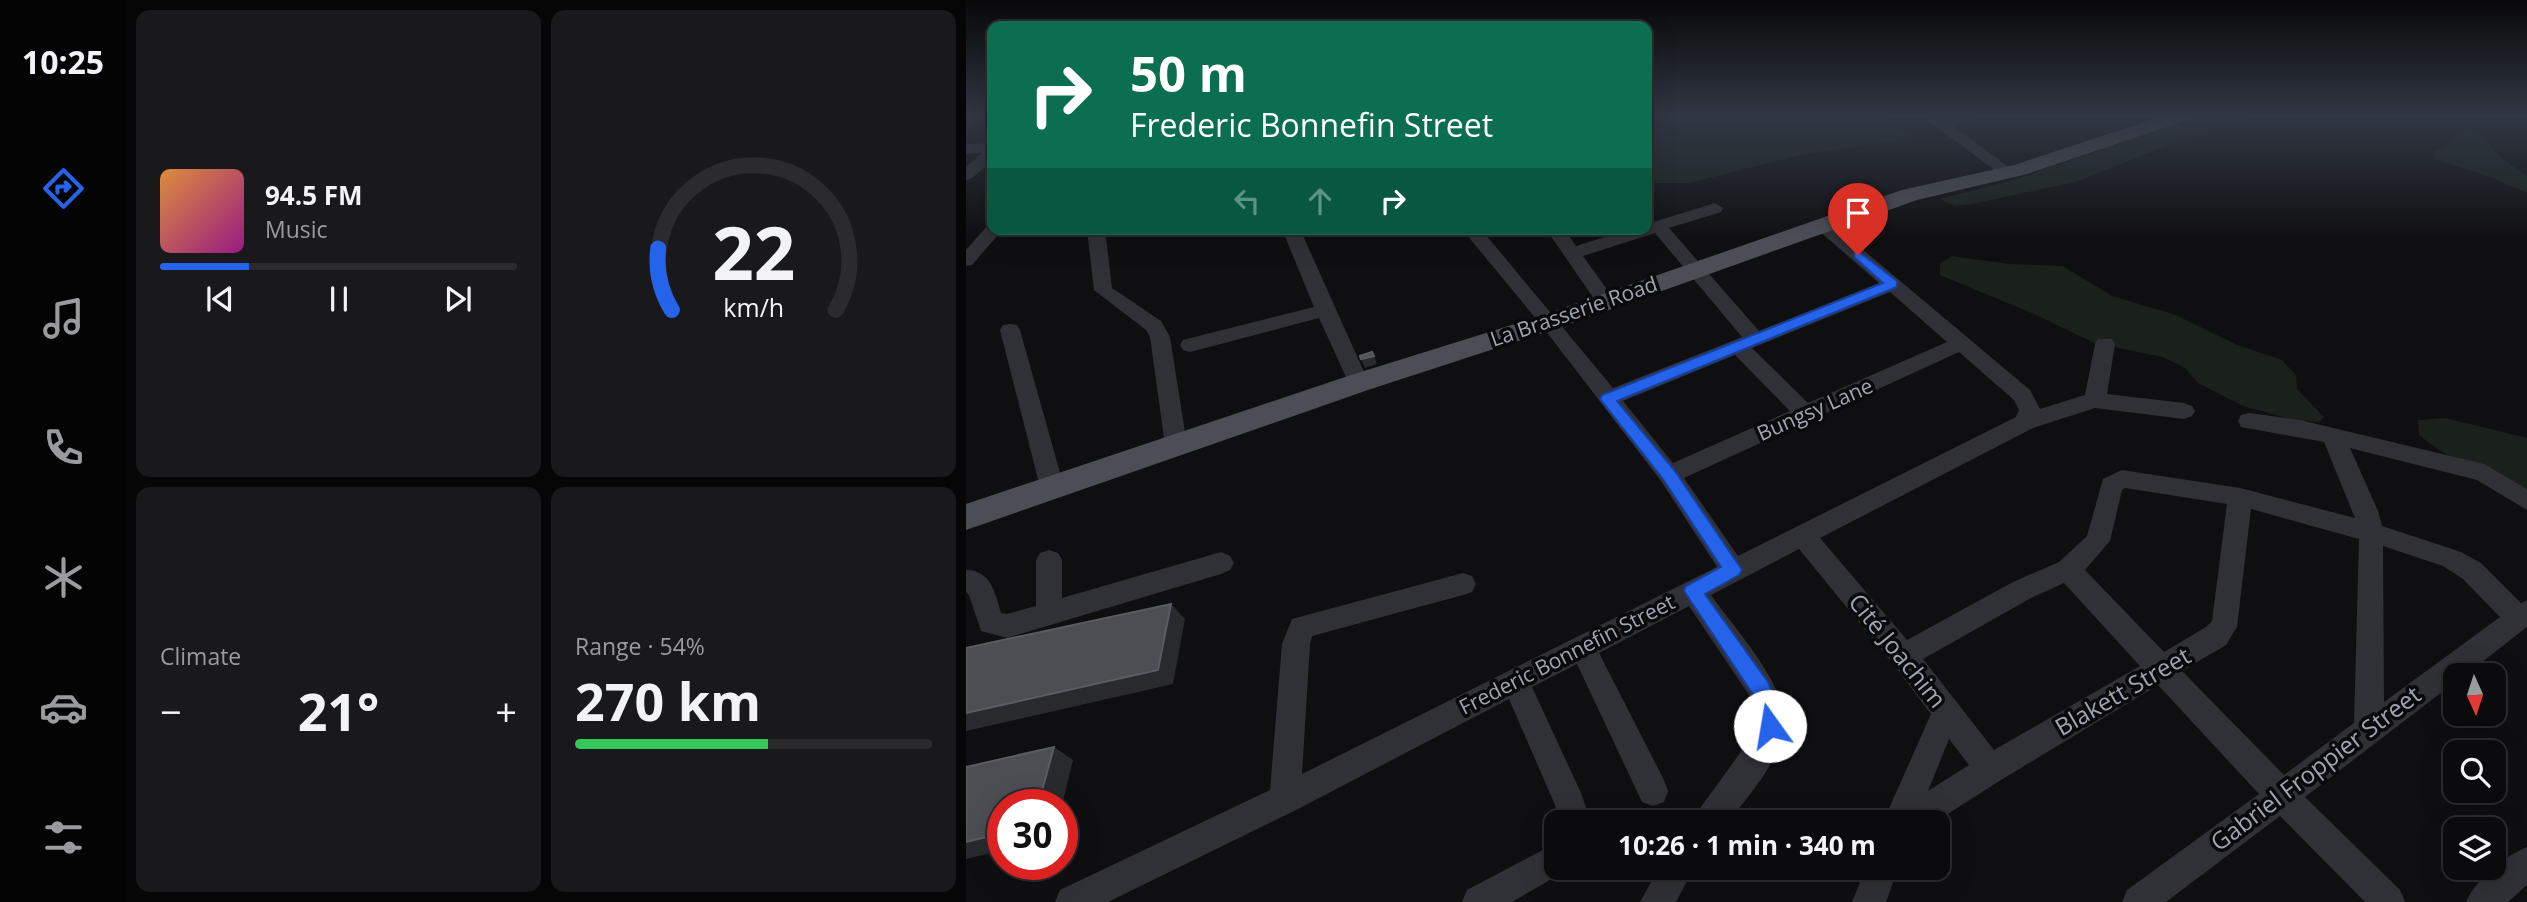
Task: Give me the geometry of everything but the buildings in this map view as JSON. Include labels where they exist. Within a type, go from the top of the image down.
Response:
[{"type":"main road","name":"La Brasserie Road","points":[[966,517],[1358,383],[1549,322],[1910,195],[2008,173],[2056,157]]},
{"type":"street","points":[[966,175],[985,157]]},
{"type":"street","points":[[1986,157],[2008,173]]},
{"type":"street","points":[[1652,229],[1715,208]]},
{"type":"street","points":[[1824,226],[2022,395],[2030,410],[2025,422]]},
{"type":"street","points":[[1659,227],[1695,270],[1747,343],[1806,414]]},
{"type":"street","points":[[966,236],[987,233]]},
{"type":"street","points":[[966,261],[989,235]]},
{"type":"street","points":[[1097,235],[1103,290],[1154,326],[1160,337],[1176,445]]},
{"type":"street","points":[[1293,235],[1358,383]]},
{"type":"street","points":[[1476,235],[1549,322],[1669,475],[1733,570]]},
{"type":"street","points":[[1560,235],[1606,302]]},
{"type":"street","points":[[1573,253],[1633,235]]},
{"type":"street","points":[[1607,399],[1892,284]]},
{"type":"street","points":[[1190,345],[1327,310]]},
{"type":"street","points":[[1010,330],[1052,487]]},
{"type":"street","name":"Bungsy Lane","points":[[1669,475],[1962,343]]},
{"type":"street","points":[[2105,344],[2095,400],[2184,411]]},
{"type":"street","name":"Frederic Bonnefin Street","points":[[1072,902],[1285,799],[2025,422],[2095,400]]},
{"type":"street","points":[[2249,421],[2333,436],[2484,473],[2527,501]]},
{"type":"street","points":[[2333,436],[2366,511],[2371,532],[2369,731]]},
{"type":"street","points":[[1904,656],[2022,590],[2068,570],[2098,541],[2111,485],[2122,479],[2240,497],[2371,532],[2452,559],[2472,571],[2522,615]]},
{"type":"street","name":"Blakett Street","points":[[1927,810],[1990,769],[2216,636],[2224,627],[2240,497]]},
{"type":"street","name":"Cité Joachim","points":[[1802,535],[1904,656],[1990,769]]},
{"type":"street","points":[[1049,560],[1049,614]]},
{"type":"street","points":[[966,581],[972,581],[981,589],[990,623],[1007,626],[1221,563]]},
{"type":"street","points":[[2068,570],[2282,796],[2388,902]]},
{"type":"street","points":[[1285,799],[1296,644],[1302,627],[1463,584]]},
{"type":"street","points":[[1693,591],[1761,689],[1768,704],[1770,726],[1763,747],[1718,810]]},
{"type":"street","name":"Gabriel Froppier Street","points":[[2139,902],[2522,615]]},
{"type":"street","points":[[1582,646],[1653,791]]},
{"type":"street","points":[[1515,681],[1572,810]]},
{"type":"street","points":[[1904,810],[1946,713]]},
{"type":"street","points":[[2483,902],[2527,863]]},
{"type":"street","points":[[1479,902],[1544,866]]},
{"type":"street","points":[[1657,902],[1671,880]]},
{"type":"street","points":[[1869,902],[1877,880]]},
{"type":"shaded area","points":[[1652,157],[1793,157],[1689,183],[1652,183]]},
{"type":"shaded area","points":[[2081,157],[2138,157],[2079,181],[1972,204],[1955,206],[1940,199],[2013,180]]},
{"type":"shaded area","points":[[2501,157],[2527,176],[2527,193],[2493,178],[2435,159]]},
{"type":"shaded area","points":[[1952,256],[2009,264],[2063,266],[2112,296],[2176,315],[2237,345],[2282,360],[2296,375],[2297,389],[2324,417],[2319,422],[2294,420],[2243,406],[2198,383],[2185,368],[2163,357],[2094,343],[2034,314],[1940,275],[1940,263]]},
{"type":"shaded area","points":[[2445,418],[2527,438],[2527,503],[2445,454],[2419,435],[2418,420]]},
{"type":"route","points":[[1770,726],[1768,704],[1761,689],[1693,591],[1733,570],[1669,475],[1607,399],[1892,284],[1858,255]]}]
